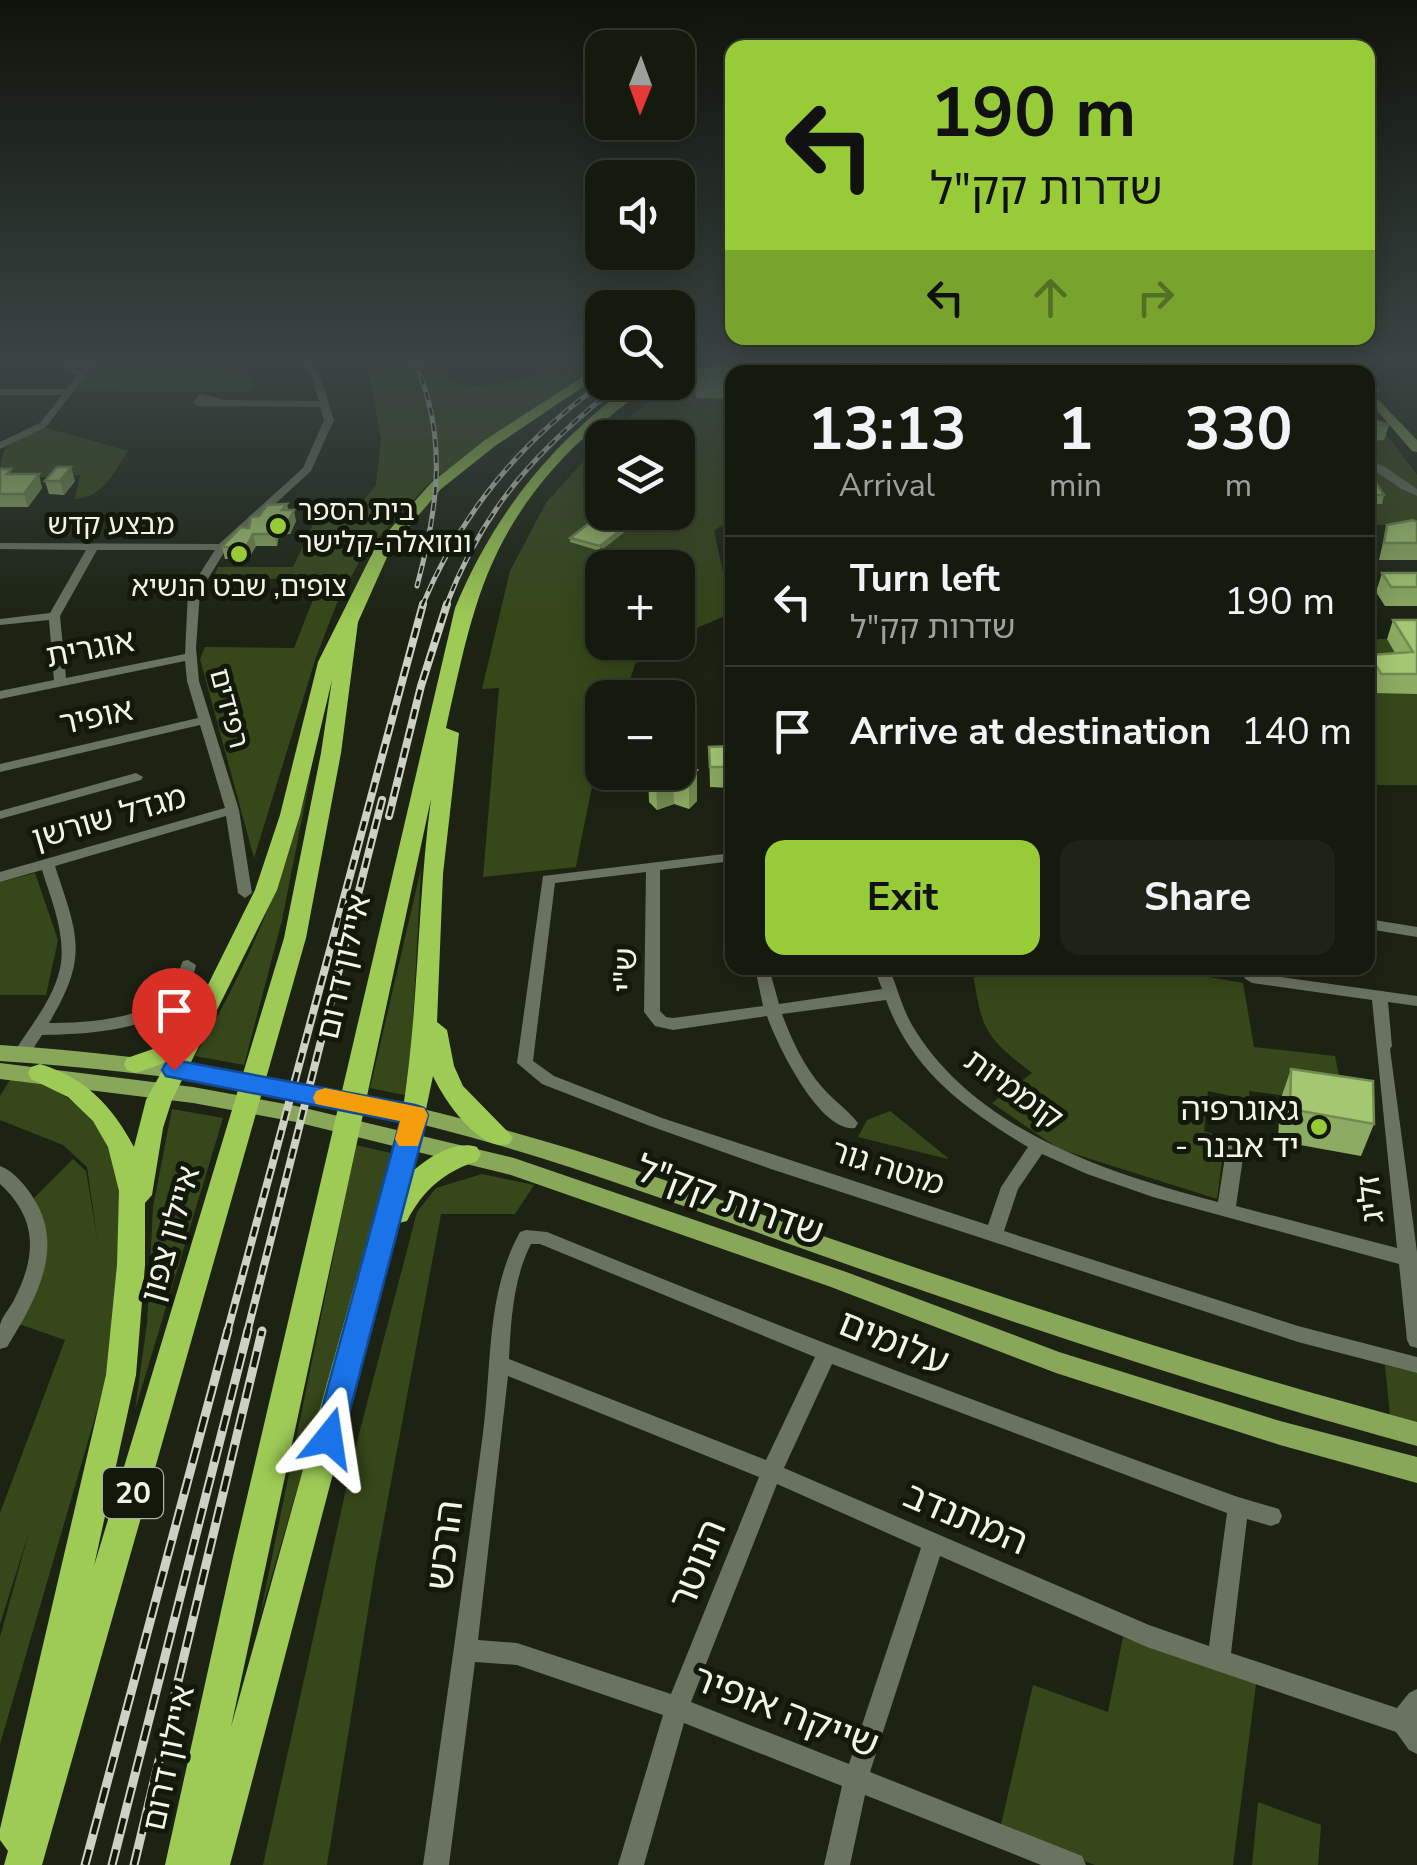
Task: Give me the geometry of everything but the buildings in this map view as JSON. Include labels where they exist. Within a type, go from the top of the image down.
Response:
[{"type":"highway","name":"איילון צפון","points":[[23,1865],[295,938],[331,753],[349,622],[378,554],[436,486],[482,449]]},
{"type":"highway","name":"איילון דרום","points":[[184,1865],[283,1403],[460,624],[490,546],[526,490],[563,449]]},
{"type":"highway","points":[[132,1236],[150,1128],[183,1082],[202,1020],[270,879],[327,662],[349,622]]},
{"type":"highway","points":[[211,1865],[380,1242],[404,1126],[424,1054],[432,874],[460,624]]},
{"type":"highway","points":[[428,980],[438,1057],[450,1092],[500,1137]]},
{"type":"highway","points":[[136,1064],[167,1052],[202,1020]]},
{"type":"highway","points":[[10,1865],[121,1375],[127,1341],[132,1236],[132,1191],[126,1162],[112,1128],[78,1092],[40,1073]]},
{"type":"highway","points":[[380,1242],[422,1176],[444,1162],[468,1154]]},
{"type":"main road","name":"שדרות קק\"ל","points":[[10,1054],[136,1064],[183,1082]]},
{"type":"main road","name":"שדרות קק\"ל","points":[[0,1072],[183,1082],[404,1126],[500,1137],[1066,1333],[1271,1397],[1417,1434]]},
{"type":"main road","name":"שדרות קק\"ל","points":[[404,1126],[468,1154],[636,1206],[1073,1367],[1280,1433],[1417,1470]]},
{"type":"street","name":"רפידים","points":[[245,893],[232,810],[193,680],[194,592],[222,547],[307,469],[316,449]]},
{"type":"street","points":[[1375,465],[1383,467],[1415,497]]},
{"type":"street","name":"מבצע קדש","points":[[0,546],[222,547]]},
{"type":"street","points":[[60,680],[54,616],[93,547]]},
{"type":"street","points":[[0,622],[54,616]]},
{"type":"street","name":"אוגרית","points":[[0,695],[191,656]]},
{"type":"street","name":"אופיר","points":[[0,768],[205,720]]},
{"type":"street","points":[[0,816],[136,777]]},
{"type":"street","name":"מגדל שורשן","points":[[0,877],[232,810]]},
{"type":"street","points":[[653,866],[725,857]]},
{"type":"street","points":[[10,1054],[38,1029],[59,996],[70,967],[70,934],[46,864]]},
{"type":"street","name":"מוטה גור","points":[[653,866],[548,879],[525,1063],[548,1080],[656,1122],[1298,1334],[1417,1366]]},
{"type":"street","name":"ש\"י","points":[[653,866],[652,1012],[660,1022],[673,1024],[888,994]]},
{"type":"street","points":[[1375,917],[1417,922]]},
{"type":"street","points":[[1375,925],[1417,932]]},
{"type":"street","points":[[38,1029],[90,1029],[149,1013],[176,994],[188,979],[188,965]]},
{"type":"street","points":[[763,975],[770,1010],[823,1104],[850,1123]]},
{"type":"street","name":"קוממיות","points":[[884,975],[888,994],[915,1044],[943,1077],[1037,1147],[1226,1211],[1411,1258]]},
{"type":"street","points":[[1252,978],[1417,1001]]},
{"type":"street","name":"זליג","points":[[1379,996],[1411,1258],[1417,1340]]},
{"type":"street","points":[[1226,1211],[1236,1144]]},
{"type":"street","points":[[994,1232],[1010,1187],[1037,1147]]},
{"type":"street","points":[[0,1174],[30,1204],[38,1219],[43,1245],[34,1273],[0,1342]]},
{"type":"street","name":"עלומים","points":[[526,1238],[541,1237],[1002,1423],[1270,1516]]},
{"type":"street","name":"הרכש","points":[[436,1865],[502,1365],[509,1272],[515,1253],[526,1238]]},
{"type":"street","name":"הנוטר","points":[[632,1865],[677,1708],[771,1472],[827,1353]]},
{"type":"street","name":"המתנדב","points":[[502,1365],[771,1472],[1147,1636],[1413,1722]]},
{"type":"street","points":[[1219,1660],[1238,1507]]},
{"type":"street","points":[[837,1865],[856,1779],[934,1542]]},
{"type":"street","name":"שייקה אופיר","points":[[466,1650],[517,1654],[677,1708],[1073,1865]]},
{"type":"green space","points":[[380,449],[477,449],[430,482],[364,553],[337,603],[316,657],[254,858],[200,659],[205,647],[294,648],[321,579],[213,578],[218,567],[293,567],[322,506],[360,505],[376,485]]},
{"type":"green space","points":[[695,449],[725,449],[725,524],[714,531],[725,581],[725,616],[695,629],[695,550],[585,550],[585,660],[641,660],[635,664],[630,680],[585,680],[585,790],[591,790],[576,867],[483,877],[499,688],[482,689],[510,571],[546,503],[585,459],[585,530],[695,530]]},
{"type":"green space","points":[[1375,449],[1397,449],[1417,475],[1417,525],[1375,525],[1375,503],[1381,503],[1375,494]]},
{"type":"green space","points":[[5,450],[128,451],[101,489],[75,499],[80,475],[0,480]]},
{"type":"green space","points":[[1375,639],[1417,639],[1417,785],[1375,785],[1375,673],[1383,672]]},
{"type":"green space","points":[[311,773],[282,920],[244,1065],[195,1056],[264,919]]},
{"type":"green space","points":[[421,869],[409,1096],[370,1088]]},
{"type":"green space","points":[[35,873],[58,940],[46,995],[0,995],[0,882]]},
{"type":"green space","points":[[973,975],[1197,975],[1243,983],[1254,1047],[1335,1056],[1345,1104],[1249,1091],[1250,1100],[1208,1091],[1204,1131],[1225,1138],[1217,1199],[1059,1149],[992,1103],[1032,1073],[994,1039],[979,1005]]},
{"type":"green space","points":[[14,1073],[37,1076],[88,1113],[114,1150],[123,1225],[109,1369],[0,1744],[0,1637],[29,1532],[0,1624],[0,1513],[65,1340],[16,1323],[41,1262],[44,1232],[34,1198],[73,1159],[86,1171],[98,1243],[87,1167],[63,1145],[0,1120],[0,1096]]},
{"type":"green space","points":[[172,1109],[223,1118],[135,1410],[147,1323],[153,1207]]},
{"type":"green space","points":[[890,1111],[948,1159],[858,1137],[867,1120]]},
{"type":"green space","points":[[356,1145],[395,1154],[260,1616]]},
{"type":"green space","points":[[482,1174],[534,1185],[515,1214],[441,1214],[375,1568],[327,1865],[263,1865],[354,1453],[417,1212],[436,1188]]},
{"type":"green space","points":[[1385,1365],[1417,1373],[1417,1423],[1390,1416]]},
{"type":"green space","points":[[1123,1637],[1256,1684],[1233,1865],[1095,1865],[1000,1829],[1033,1685],[1108,1712]]},
{"type":"green space","points":[[1258,1802],[1321,1825],[1318,1865],[1252,1865]]},
{"type":"railway","points":[[417,586],[434,501],[436,449]]},
{"type":"railway","points":[[422,606],[475,509],[525,449]]},
{"type":"railway","points":[[446,606],[461,570],[497,508],[546,449]]},
{"type":"railway","points":[[227,1333],[423,604]]},
{"type":"railway","points":[[389,816],[421,686],[447,604]]},
{"type":"railway","points":[[247,1333],[382,800]]},
{"type":"railway","points":[[85,1865],[228,1330]]},
{"type":"railway","points":[[112,1865],[248,1330]]},
{"type":"railway","points":[[134,1865],[262,1331]]},
{"type":"slow traffic","points":[[325,1098],[415,1115],[409,1139]]},
{"type":"place","name":"בית הספר ונזואלה-קלישר","points":[[278,526]]},
{"type":"place","name":"צופים, שבט הנשיא","points":[[239,554]]},
{"type":"place","name":"גאוגרפיה - יד אבנר","points":[[1319,1127]]},
{"type":"route","points":[[174,1070],[415,1115],[329,1438]]}]
